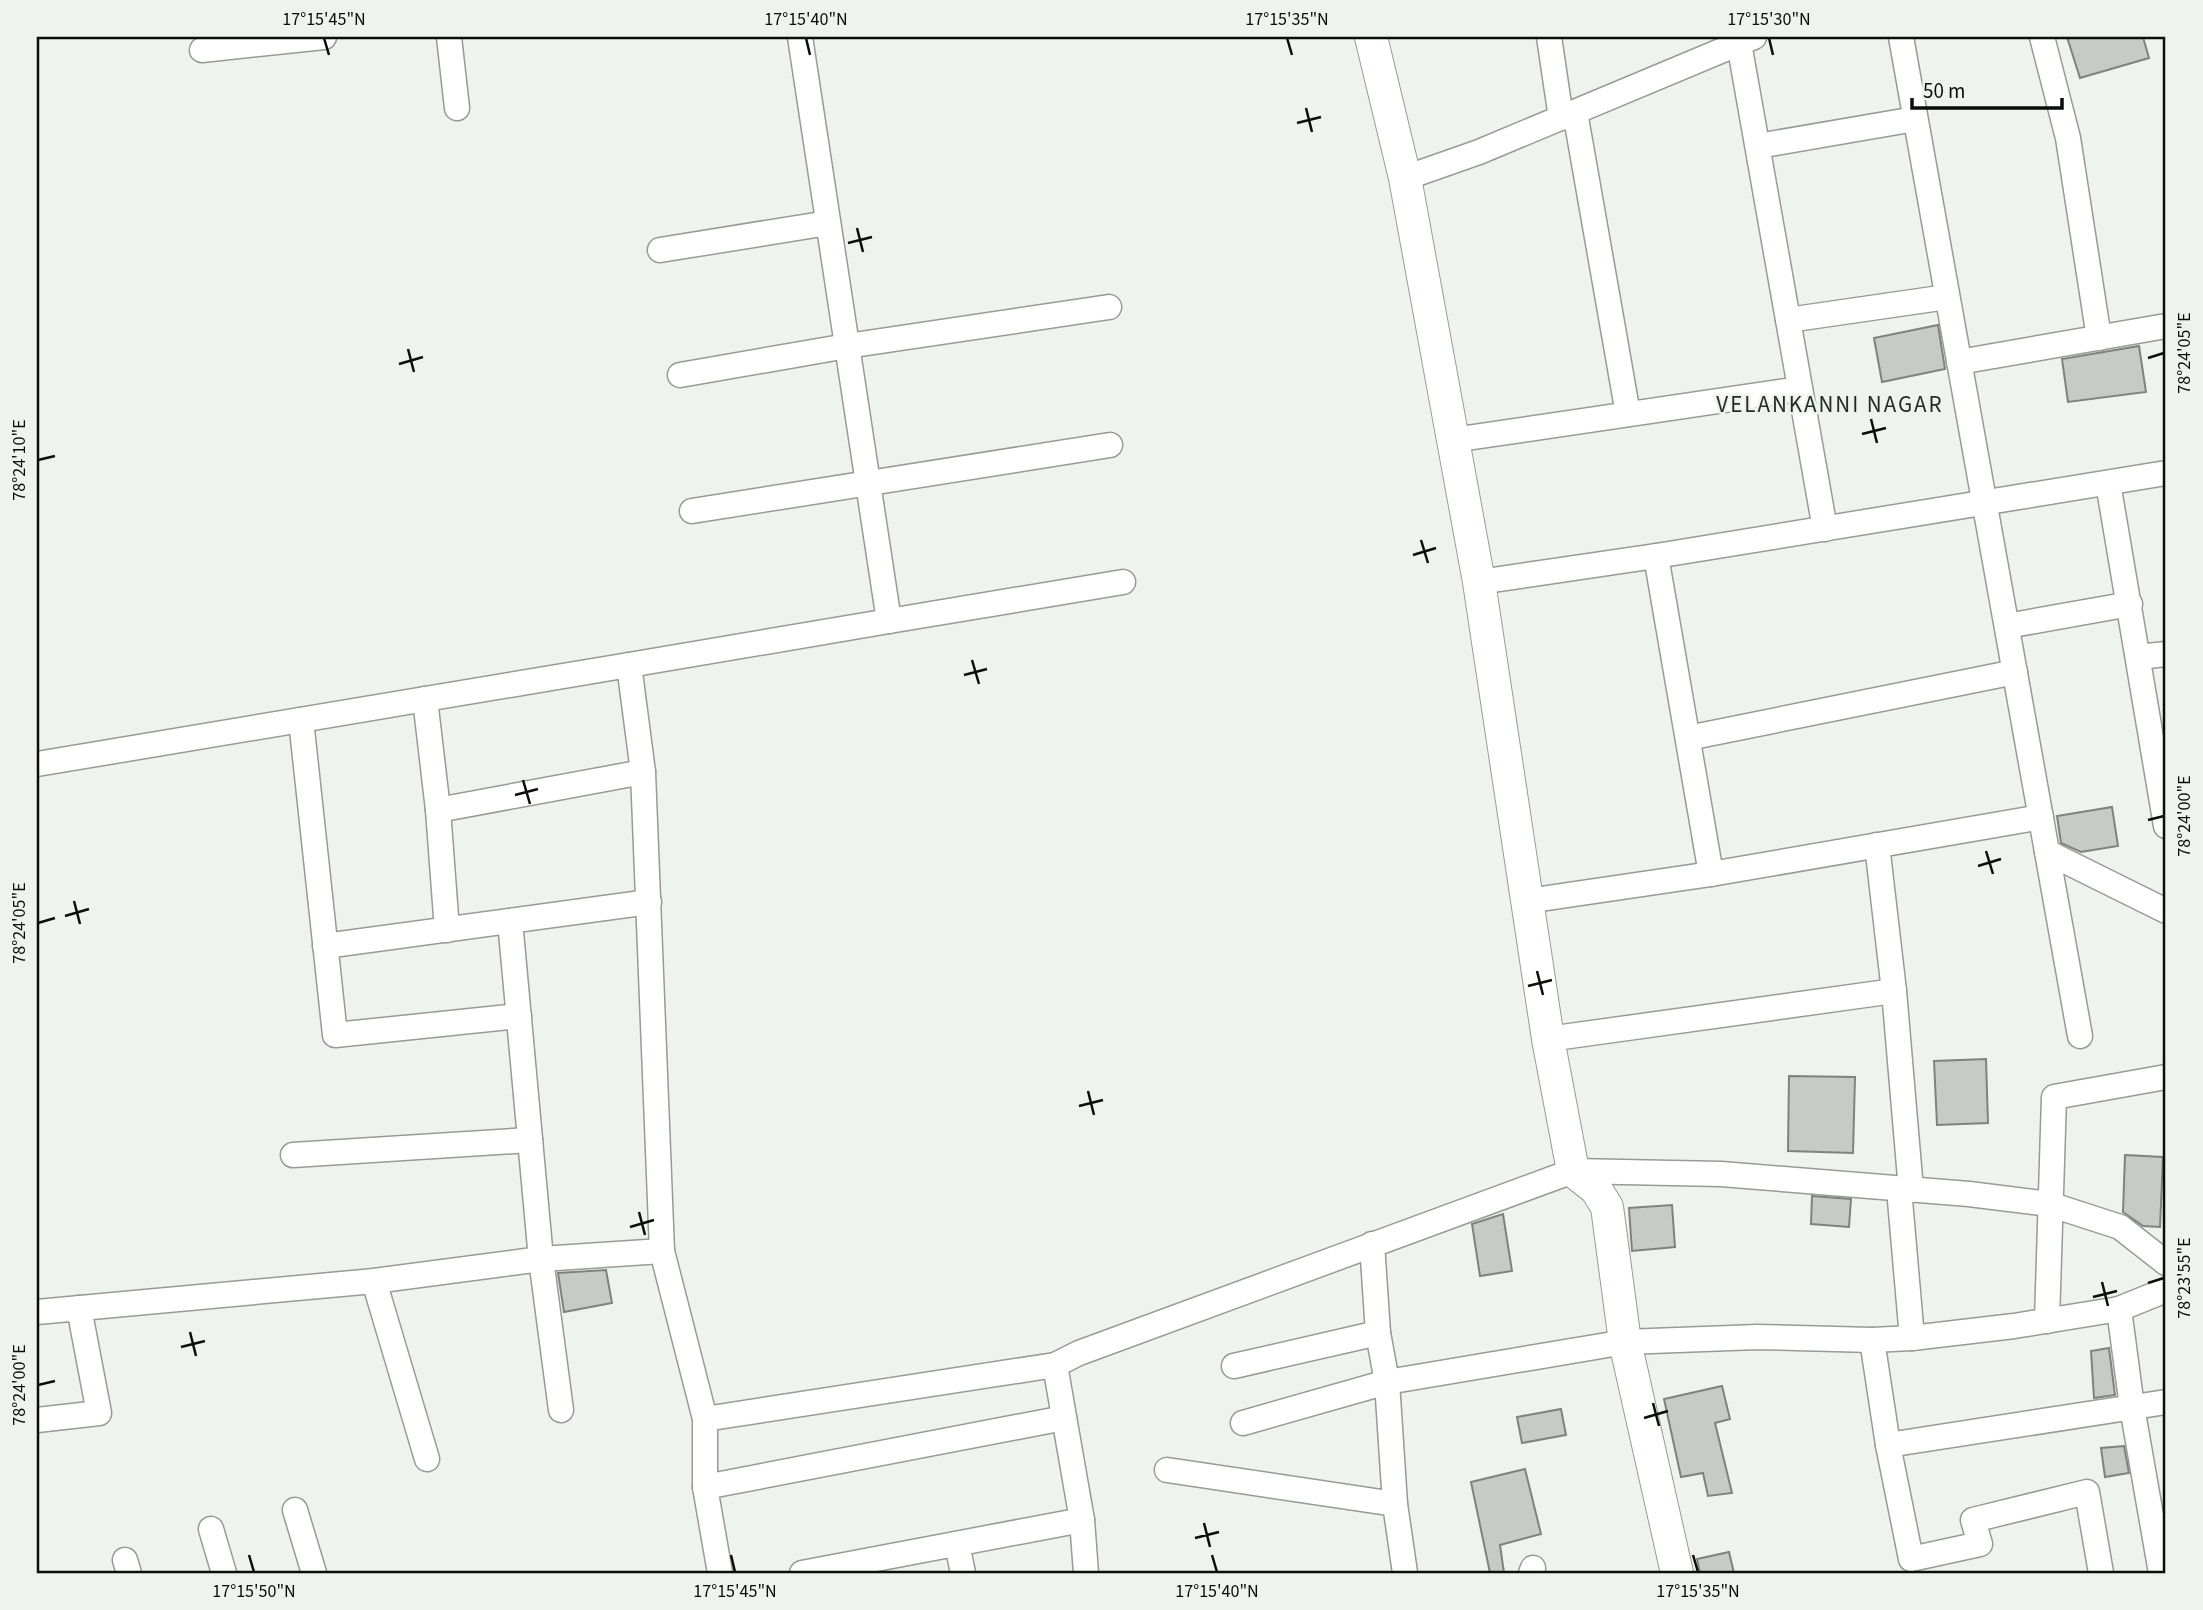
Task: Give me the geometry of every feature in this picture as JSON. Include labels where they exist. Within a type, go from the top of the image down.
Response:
[{"type":"main road","points":[[1371,37],[1405,178],[1454,440],[1479,582],[1548,1039],[1573,1171],[1596,1189],[1607,1207],[1625,1342],[1677,1573]]},
{"type":"street","points":[[202,50],[324,37]]},
{"type":"street","points":[[449,37],[457,108]]},
{"type":"street","points":[[800,37],[889,621]]},
{"type":"street","points":[[1549,37],[1568,115],[1628,414]]},
{"type":"street","points":[[1900,37],[2080,1036]]},
{"type":"street","points":[[2042,37],[2068,138],[2099,338]]},
{"type":"street","points":[[1405,178],[1479,152],[1747,40],[1758,146],[1825,529]]},
{"type":"street","points":[[1758,146],[1915,118]]},
{"type":"street","points":[[660,250],[828,223]]},
{"type":"street","points":[[1788,320],[1947,296]]},
{"type":"street","points":[[680,375],[847,346],[1109,307]]},
{"type":"street","points":[[1959,362],[2166,326]]},
{"type":"street","points":[[1454,440],[1800,388]]},
{"type":"street","points":[[692,511],[1110,445]]},
{"type":"street","points":[[1479,582],[2166,473]]},
{"type":"street","points":[[2108,483],[2138,657],[2162,771],[2166,826]]},
{"type":"street","points":[[1656,556],[1711,874]]},
{"type":"street","points":[[37,764],[1123,582]]},
{"type":"street","points":[[2007,626],[2130,604]]},
{"type":"street","points":[[2138,657],[2166,654]]},
{"type":"street","points":[[629,665],[643,772],[662,1251],[705,1419],[705,1487],[720,1573]]},
{"type":"street","points":[[1688,738],[2015,672]]},
{"type":"street","points":[[425,699],[438,810],[447,930]]},
{"type":"street","points":[[301,720],[335,1035],[519,1016]]},
{"type":"street","points":[[438,810],[643,772]]},
{"type":"street","points":[[1527,901],[1711,874],[2041,817]]},
{"type":"street","points":[[1877,845],[1894,991],[1912,1338]]},
{"type":"street","points":[[2047,852],[2166,911]]},
{"type":"street","points":[[326,946],[649,902]]},
{"type":"street","points":[[510,921],[541,1259],[561,1410]]},
{"type":"street","points":[[1548,1039],[1894,991]]},
{"type":"street","points":[[2047,1321],[2054,1097],[2166,1077]]},
{"type":"street","points":[[293,1155],[530,1140]]},
{"type":"street","points":[[705,1419],[1055,1365],[1079,1353],[1573,1171],[1721,1174],[2049,1204],[2120,1227],[2166,1263]]},
{"type":"street","points":[[1371,1244],[1378,1333],[1387,1381],[1395,1504],[1405,1573]]},
{"type":"street","points":[[37,1312],[374,1281],[541,1259],[662,1251]]},
{"type":"street","points":[[374,1281],[427,1459]]},
{"type":"street","points":[[1243,1423],[1387,1381],[1625,1342],[1757,1337],[1871,1340],[1912,1338],[2119,1309],[2166,1290]]},
{"type":"street","points":[[37,1420],[99,1413],[79,1308]]},
{"type":"street","points":[[2119,1309],[2159,1572]]},
{"type":"street","points":[[1234,1366],[1378,1333]]},
{"type":"street","points":[[1871,1340],[1888,1445],[1911,1559],[1980,1544],[1973,1520],[2087,1492],[2101,1573]]},
{"type":"street","points":[[1055,1365],[1082,1520],[1086,1573]]},
{"type":"street","points":[[1888,1445],[2166,1402]]},
{"type":"street","points":[[705,1487],[1064,1418]]},
{"type":"street","points":[[1167,1470],[1395,1504]]},
{"type":"street","points":[[295,1510],[314,1573]]},
{"type":"street","points":[[802,1573],[1082,1520]]},
{"type":"street","points":[[211,1529],[224,1573]]},
{"type":"street","points":[[957,1544],[963,1573]]},
{"type":"building","points":[[2067,37],[2143,37],[2149,58],[2080,78]]},
{"type":"building","points":[[1938,325],[1945,369],[1882,382],[1874,338]]},
{"type":"building","points":[[2139,346],[2146,392],[2068,402],[2062,359]]},
{"type":"building","points":[[2112,807],[2118,846],[2081,852],[2061,843],[2057,816]]},
{"type":"building","points":[[1986,1059],[1988,1123],[1937,1125],[1934,1061]]},
{"type":"building","points":[[1789,1076],[1855,1077],[1853,1153],[1788,1151]]},
{"type":"building","points":[[2125,1155],[2163,1157],[2160,1227],[2143,1226],[2123,1212]]},
{"type":"building","points":[[1812,1196],[1851,1199],[1849,1227],[1811,1224]]},
{"type":"building","points":[[1672,1205],[1675,1247],[1632,1251],[1629,1208]]},
{"type":"building","points":[[1503,1214],[1512,1271],[1480,1276],[1472,1224]]},
{"type":"building","points":[[606,1270],[612,1303],[564,1312],[558,1273]]},
{"type":"building","points":[[2109,1348],[2115,1395],[2094,1398],[2091,1351]]},
{"type":"building","points":[[1722,1386],[1730,1419],[1715,1423],[1732,1493],[1708,1496],[1703,1473],[1681,1477],[1664,1399]]},
{"type":"building","points":[[1561,1409],[1566,1435],[1522,1443],[1517,1417]]},
{"type":"building","points":[[2124,1446],[2129,1473],[2105,1477],[2101,1448]]},
{"type":"building","points":[[1525,1469],[1541,1534],[1500,1545],[1504,1573],[1490,1573],[1471,1482]]},
{"type":"building","points":[[1729,1552],[1734,1573],[1700,1573],[1697,1559]]},
{"type":"district","name":"VELANKANNI NAGAR","points":[[1830,404]]}]
